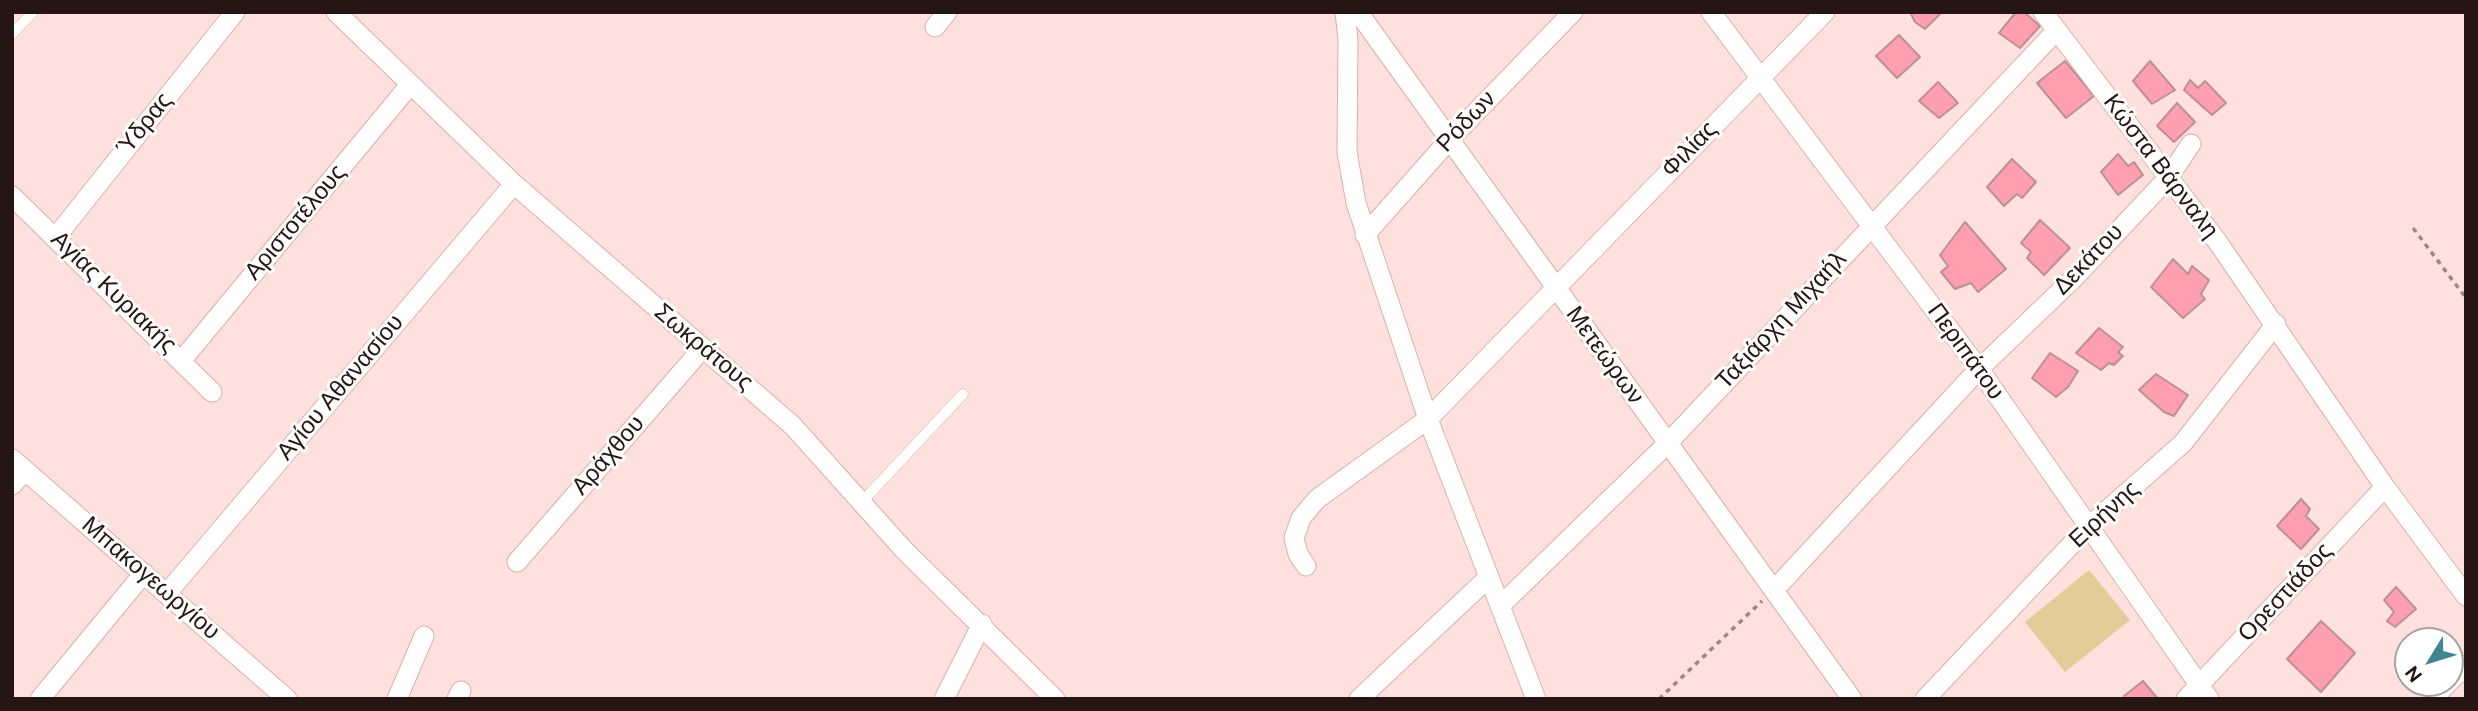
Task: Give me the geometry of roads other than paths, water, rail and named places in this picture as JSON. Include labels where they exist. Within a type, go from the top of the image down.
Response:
[{"type":"street","name":"Ύδρας","points":[[56,237],[235,12]]},
{"type":"street","name":"Σωκράτους","points":[[336,12],[409,86],[514,184],[793,426],[860,504],[1055,699]]},
{"type":"street","points":[[1345,12],[1348,39],[1347,152],[1365,235],[1428,419],[1488,578],[1502,605],[1536,699]]},
{"type":"street","name":"Μετεώρων","points":[[1359,12],[1852,699]]},
{"type":"street","name":"Ρόδων","points":[[1365,235],[1450,138],[1573,12]]},
{"type":"street","name":"Περιπάτου","points":[[1711,12],[1979,369],[2089,526],[2198,694]]},
{"type":"street","name":"Φιλίας","points":[[1306,566],[1298,554],[1294,538],[1301,518],[1317,499],[1428,419],[1825,12]]},
{"type":"street","name":"Κώστα Βάρναλη","points":[[2043,12],[2276,324],[2385,487],[2466,596]]},
{"type":"street","name":"Ταξιάρχη Μιχαήλ","points":[[1502,605],[1667,444],[2056,31]]},
{"type":"street","name":"Αριστοτέλους","points":[[182,360],[409,86]]},
{"type":"street","name":"Δεκάτου","points":[[1774,590],[1979,369],[2073,279],[2168,177],[2191,144]]},
{"type":"street","name":"Αγίου Αθανασίου","points":[[168,592],[514,184]]},
{"type":"street","name":"Αγίας Κυριακής","points":[[12,196],[212,392]]},
{"type":"street","name":"Ειρήνης","points":[[1925,699],[2089,526],[2183,443],[2276,324]]},
{"type":"street","name":"Αράχθου","points":[[517,562],[702,349]]},
{"type":"street","name":"Μπακογεωργίου","points":[[16,472],[168,592],[287,699]]},
{"type":"street","name":"Ορεστιάδος","points":[[2198,694],[2385,487]]},
{"type":"street","points":[[40,699],[144,573]]},
{"type":"street","points":[[1359,699],[1488,578]]},
{"type":"street","points":[[944,699],[982,624]]},
{"type":"street","points":[[397,699],[424,636]]},
{"type":"lane","points":[[12,34],[33,12]]},
{"type":"lane","points":[[860,504],[963,394]]}]
